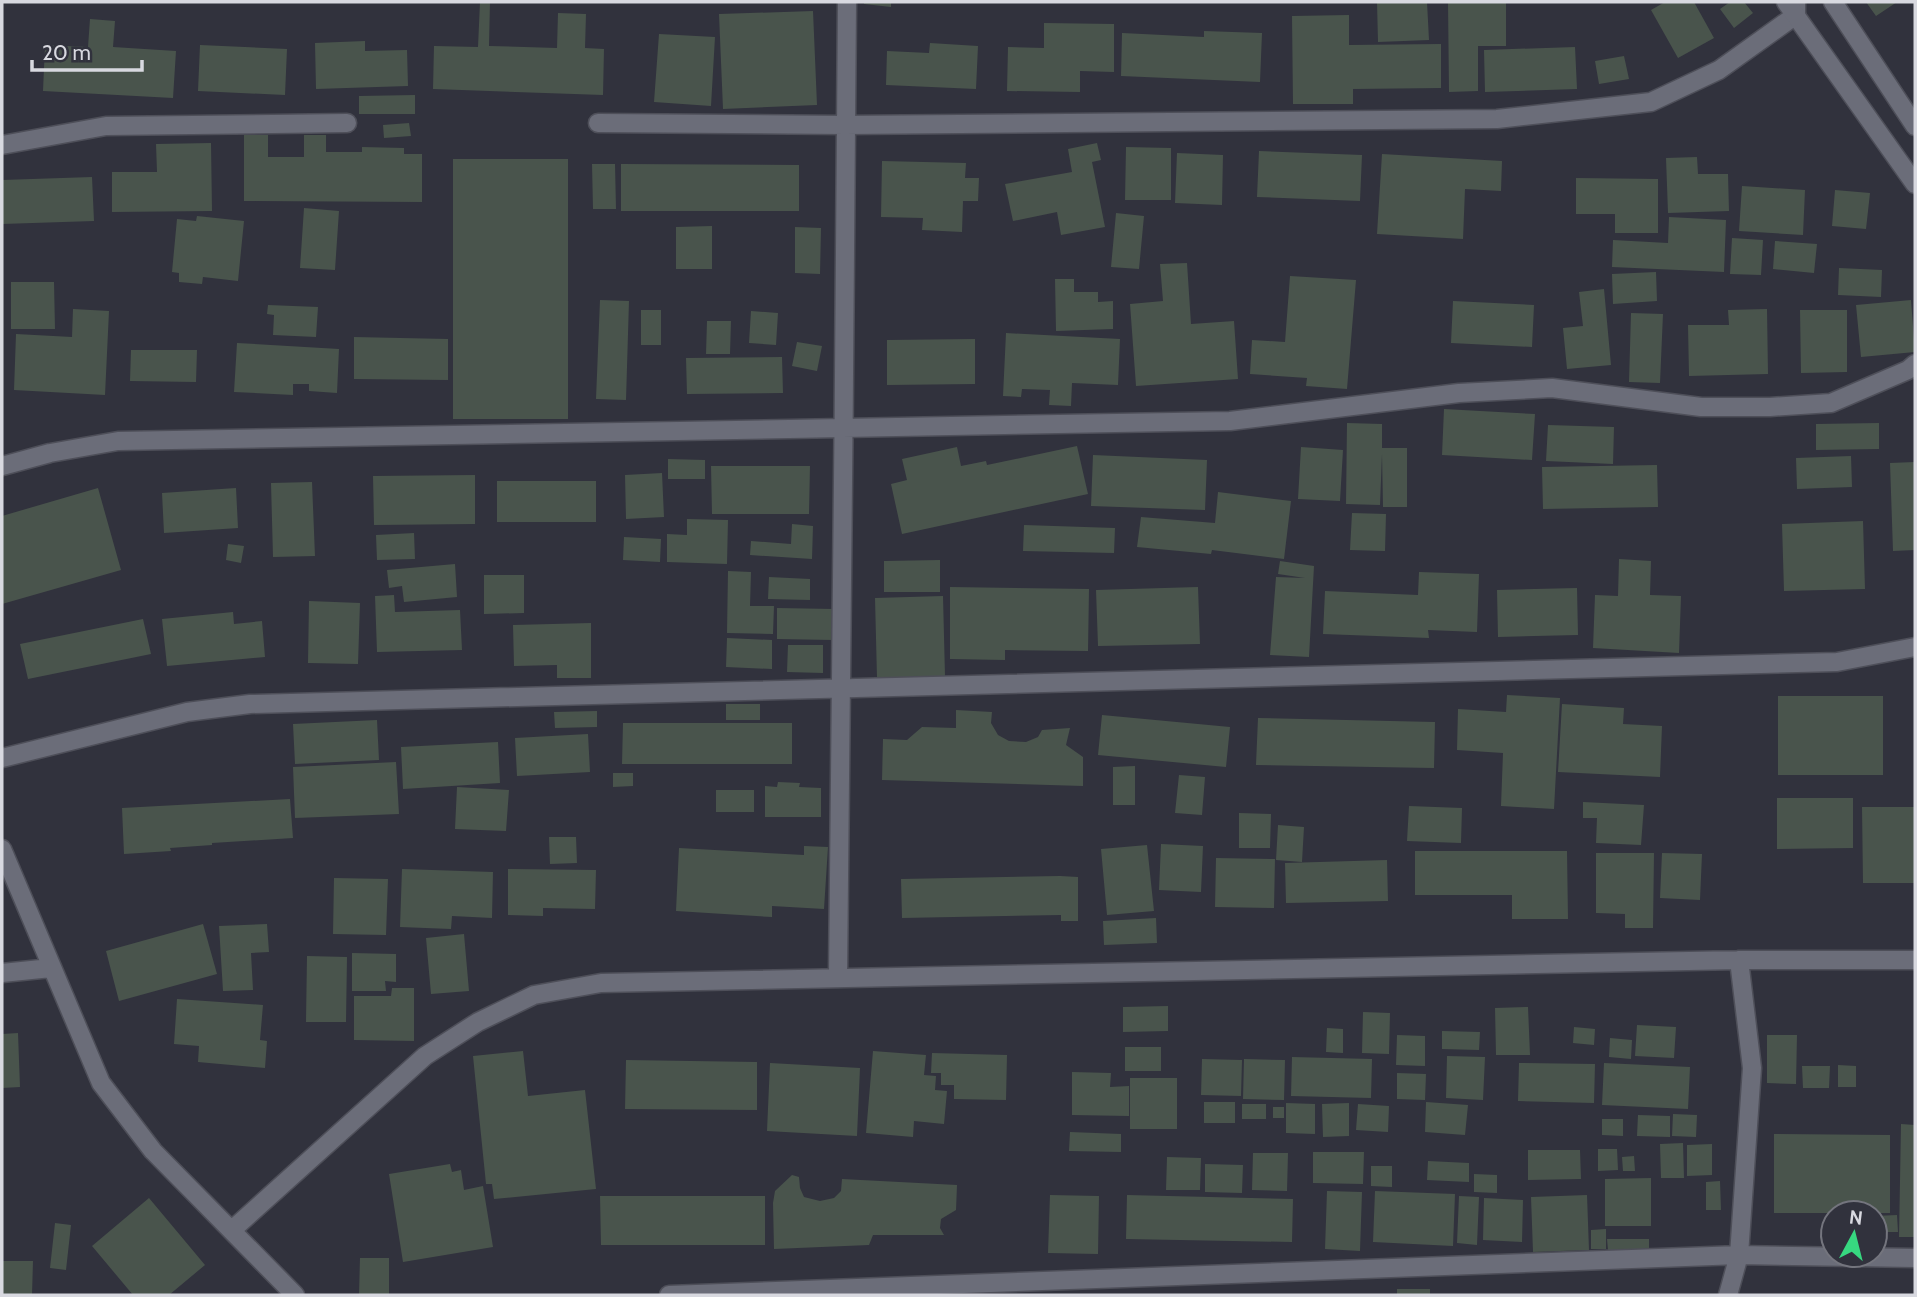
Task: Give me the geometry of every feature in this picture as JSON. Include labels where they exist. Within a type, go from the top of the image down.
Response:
[{"type":"street","points":[[838,976],[843,688],[842,427],[847,2]]},
{"type":"street","points":[[1833,2],[1915,126]]},
{"type":"street","points":[[598,122],[845,125],[1497,119],[1651,102],[1719,70],[1793,6],[1915,184]]},
{"type":"street","points":[[2,145],[106,127],[347,123]]},
{"type":"street","points":[[2,466],[50,453],[118,441],[1230,421],[1459,393],[1552,388],[1702,407],[1770,407],[1831,402],[1908,370],[1915,364]]},
{"type":"street","points":[[2,758],[187,712],[250,704],[1837,662],[1915,647]]},
{"type":"street","points":[[2,849],[101,1083],[153,1151],[295,1295]]},
{"type":"street","points":[[1728,1295],[1739,1255],[1752,1068],[1739,960]]},
{"type":"street","points":[[232,1230],[425,1056],[478,1022],[534,995],[601,982],[1739,960],[1915,960]]},
{"type":"street","points":[[2,973],[51,968]]},
{"type":"street","points":[[669,1295],[1739,1255],[1915,1258]]},
{"type":"building","points":[[480,2],[490,2],[489,46],[557,48],[558,13],[586,14],[585,48],[604,49],[603,95],[433,89],[434,46],[478,47]]},
{"type":"building","points":[[891,2],[891,7],[864,4]]},
{"type":"building","points":[[1377,2],[1427,2],[1429,40],[1378,42]]},
{"type":"building","points":[[1448,2],[1506,2],[1506,46],[1478,46],[1478,91],[1449,92]]},
{"type":"building","points":[[1665,2],[1694,2],[1714,38],[1678,58],[1651,10]]},
{"type":"building","points":[[1730,2],[1744,2],[1753,13],[1734,28],[1720,9]]},
{"type":"building","points":[[1866,2],[1897,2],[1876,16]]},
{"type":"building","points":[[813,11],[817,105],[723,109],[719,14]]},
{"type":"building","points":[[1349,15],[1349,45],[1441,44],[1441,88],[1353,89],[1353,104],[1293,104],[1292,16]]},
{"type":"building","points":[[90,19],[115,21],[113,47],[176,51],[173,98],[43,91],[45,45],[88,47]]},
{"type":"building","points":[[1044,23],[1114,24],[1114,72],[1080,71],[1080,92],[1007,91],[1008,47],[1044,48]]},
{"type":"building","points":[[1204,31],[1262,33],[1260,82],[1121,76],[1122,33],[1204,37]]},
{"type":"building","points":[[659,34],[715,37],[711,106],[654,102]]},
{"type":"building","points":[[365,41],[365,51],[407,50],[408,86],[316,89],[315,43]]},
{"type":"building","points":[[930,43],[978,46],[976,89],[886,85],[887,51],[929,53]]},
{"type":"building","points":[[200,45],[287,49],[285,95],[198,91]]},
{"type":"building","points":[[1575,47],[1577,89],[1485,92],[1484,50]]},
{"type":"building","points":[[1624,56],[1629,79],[1599,84],[1595,61]]},
{"type":"building","points":[[415,95],[415,114],[359,114],[359,96]]},
{"type":"building","points":[[409,123],[411,136],[384,138],[383,125]]},
{"type":"building","points":[[244,135],[268,135],[268,157],[304,157],[304,135],[326,135],[326,152],[362,152],[362,147],[404,148],[404,154],[422,154],[422,202],[244,201]]},
{"type":"building","points":[[211,143],[212,211],[112,212],[112,172],[157,172],[156,144]]},
{"type":"building","points":[[1097,143],[1101,160],[1092,162],[1105,227],[1061,235],[1057,212],[1013,221],[1005,184],[1072,172],[1068,149]]},
{"type":"building","points":[[1126,147],[1171,148],[1171,200],[1125,200]]},
{"type":"building","points":[[1259,151],[1362,155],[1360,201],[1257,197]]},
{"type":"building","points":[[1177,153],[1223,155],[1222,205],[1175,203]]},
{"type":"building","points":[[1382,154],[1502,161],[1501,191],[1465,189],[1463,239],[1377,234]]},
{"type":"building","points":[[1697,157],[1698,174],[1728,174],[1729,211],[1668,213],[1666,158]]},
{"type":"building","points":[[453,159],[568,159],[568,419],[453,419]]},
{"type":"building","points":[[882,161],[966,163],[965,178],[979,178],[978,201],[963,201],[962,232],[922,230],[923,218],[881,217]]},
{"type":"building","points":[[592,164],[615,164],[616,209],[593,209]]},
{"type":"building","points":[[621,164],[799,165],[799,211],[621,211]]},
{"type":"building","points":[[92,177],[94,221],[2,224],[2,180]]},
{"type":"building","points":[[1576,178],[1658,179],[1658,233],[1615,233],[1615,214],[1576,214]]},
{"type":"building","points":[[1742,186],[1805,190],[1803,235],[1739,231]]},
{"type":"building","points":[[1835,190],[1870,193],[1866,229],[1832,226]]},
{"type":"building","points":[[304,208],[339,211],[335,270],[300,268]]},
{"type":"building","points":[[1116,213],[1144,216],[1139,269],[1111,267]]},
{"type":"building","points":[[197,216],[244,221],[238,281],[203,277],[202,284],[179,282],[179,273],[172,272],[177,219],[196,221]]},
{"type":"building","points":[[1669,217],[1726,220],[1724,272],[1612,267],[1613,240],[1668,243]]},
{"type":"building","points":[[712,226],[712,269],[676,269],[676,227]]},
{"type":"building","points":[[795,227],[821,228],[820,274],[795,273]]},
{"type":"building","points":[[1732,238],[1763,240],[1761,275],[1730,274]]},
{"type":"building","points":[[1775,241],[1817,244],[1814,273],[1773,269]]},
{"type":"building","points":[[1187,263],[1191,324],[1234,321],[1238,379],[1136,386],[1130,304],[1163,301],[1160,264]]},
{"type":"building","points":[[1839,268],[1882,270],[1881,297],[1838,295]]},
{"type":"building","points":[[1656,272],[1657,301],[1613,304],[1612,274]]},
{"type":"building","points":[[1290,276],[1356,280],[1347,389],[1306,386],[1307,378],[1250,374],[1252,340],[1285,342]]},
{"type":"building","points":[[1055,279],[1074,279],[1074,292],[1098,292],[1098,302],[1113,301],[1113,329],[1056,331]]},
{"type":"building","points":[[11,282],[54,282],[55,329],[11,329]]},
{"type":"building","points":[[1604,289],[1611,365],[1567,369],[1563,328],[1583,326],[1579,292]]},
{"type":"building","points":[[600,300],[629,301],[626,400],[596,399]]},
{"type":"building","points":[[1911,300],[1915,352],[1861,357],[1856,305]]},
{"type":"building","points":[[1453,301],[1534,305],[1532,347],[1451,343]]},
{"type":"building","points":[[268,305],[318,307],[316,337],[273,335],[274,315],[267,314]]},
{"type":"building","points":[[73,309],[109,311],[105,395],[14,390],[16,334],[72,337]]},
{"type":"building","points":[[1767,309],[1768,374],[1689,376],[1688,325],[1729,325],[1728,310]]},
{"type":"building","points":[[641,310],[661,310],[661,345],[641,345]]},
{"type":"building","points":[[1800,310],[1847,310],[1847,372],[1801,373]]},
{"type":"building","points":[[751,311],[778,313],[776,345],[749,343]]},
{"type":"building","points":[[1631,313],[1663,314],[1660,383],[1629,382]]},
{"type":"building","points":[[707,321],[731,321],[730,354],[706,354]]},
{"type":"building","points":[[1006,333],[1120,339],[1118,385],[1072,383],[1071,406],[1049,405],[1050,390],[1022,389],[1021,397],[1003,396]]},
{"type":"building","points":[[354,337],[448,339],[448,380],[354,379]]},
{"type":"building","points":[[975,339],[975,384],[887,385],[887,340]]},
{"type":"building","points":[[797,342],[822,346],[817,371],[792,366]]},
{"type":"building","points":[[237,343],[339,349],[337,393],[309,391],[309,384],[293,384],[293,395],[234,392]]},
{"type":"building","points":[[131,350],[197,350],[196,382],[130,381]]},
{"type":"building","points":[[782,357],[783,393],[687,394],[686,358]]},
{"type":"building","points":[[1444,409],[1535,414],[1532,460],[1442,455]]},
{"type":"building","points":[[1347,423],[1382,424],[1382,448],[1407,448],[1407,507],[1383,507],[1382,454],[1380,505],[1346,504]]},
{"type":"building","points":[[1879,423],[1879,449],[1816,450],[1816,424]]},
{"type":"building","points":[[1548,425],[1614,427],[1613,464],[1546,461]]},
{"type":"building","points":[[1077,446],[1088,494],[902,534],[891,484],[907,480],[902,459],[957,447],[961,466],[986,461],[987,465]]},
{"type":"building","points":[[1301,447],[1343,450],[1340,501],[1298,499]]},
{"type":"building","points":[[1093,455],[1207,460],[1205,510],[1091,506]]},
{"type":"building","points":[[1851,456],[1852,487],[1797,489],[1796,458]]},
{"type":"building","points":[[668,459],[705,460],[705,479],[668,479]]},
{"type":"building","points":[[1915,462],[1915,550],[1893,551],[1890,463]]},
{"type":"building","points":[[1657,465],[1658,507],[1543,509],[1542,467]]},
{"type":"building","points":[[711,466],[810,466],[809,514],[712,514]]},
{"type":"building","points":[[662,473],[664,517],[626,519],[625,475]]},
{"type":"building","points":[[475,475],[475,524],[374,525],[373,476]]},
{"type":"building","points":[[497,481],[596,481],[596,522],[497,522]]},
{"type":"building","points":[[312,482],[315,556],[273,557],[271,483]]},
{"type":"building","points":[[98,488],[121,570],[2,604],[2,516]]},
{"type":"building","points":[[236,488],[238,528],[164,533],[162,493]]},
{"type":"building","points":[[1218,492],[1291,501],[1284,559],[1212,550],[1211,554],[1137,547],[1141,517],[1215,523]]},
{"type":"building","points":[[1352,513],[1386,514],[1385,551],[1350,550]]},
{"type":"building","points":[[687,519],[728,520],[727,564],[667,562],[667,534],[687,535]]},
{"type":"building","points":[[1863,521],[1865,589],[1784,591],[1782,524]]},
{"type":"building","points":[[792,524],[813,526],[812,559],[750,555],[751,541],[791,544]]},
{"type":"building","points":[[1024,525],[1115,528],[1114,553],[1023,551]]},
{"type":"building","points":[[414,533],[415,559],[377,560],[376,535]]},
{"type":"building","points":[[624,537],[661,539],[660,562],[623,560]]},
{"type":"building","points":[[228,544],[244,546],[241,563],[226,560]]},
{"type":"building","points":[[1619,559],[1651,561],[1650,595],[1681,596],[1679,653],[1593,648],[1595,595],[1618,596]]},
{"type":"building","points":[[940,560],[940,592],[884,592],[884,561]]},
{"type":"building","points":[[1280,561],[1314,566],[1309,657],[1270,655],[1276,577],[1305,578],[1278,574]]},
{"type":"building","points":[[455,564],[457,597],[404,602],[402,586],[389,588],[387,570]]},
{"type":"building","points":[[728,571],[751,572],[750,606],[774,606],[773,634],[727,633]]},
{"type":"building","points":[[1419,572],[1479,574],[1477,632],[1428,630],[1429,638],[1323,634],[1325,591],[1418,595]]},
{"type":"building","points":[[484,575],[524,575],[524,613],[484,614]]},
{"type":"building","points":[[769,577],[810,579],[810,600],[768,599]]},
{"type":"building","points":[[950,587],[1089,589],[1088,651],[1005,650],[1005,660],[950,659]]},
{"type":"building","points":[[1198,587],[1200,644],[1098,646],[1096,590]]},
{"type":"building","points":[[1577,588],[1578,635],[1498,637],[1497,590]]},
{"type":"building","points":[[394,595],[395,612],[460,610],[462,650],[377,652],[375,596]]},
{"type":"building","points":[[943,596],[945,676],[877,678],[875,598]]},
{"type":"building","points":[[309,601],[360,603],[358,664],[308,663]]},
{"type":"building","points":[[777,608],[834,609],[833,640],[777,639]]},
{"type":"building","points":[[233,612],[234,624],[262,621],[265,657],[167,666],[162,619]]},
{"type":"building","points":[[143,619],[151,654],[28,679],[20,644]]},
{"type":"building","points":[[591,623],[591,678],[557,678],[557,665],[514,666],[513,625]]},
{"type":"building","points":[[727,638],[772,640],[772,669],[726,667]]},
{"type":"building","points":[[788,645],[823,645],[823,673],[787,672]]},
{"type":"building","points":[[1507,695],[1560,698],[1554,809],[1501,806],[1503,753],[1457,750],[1458,709],[1506,712]]},
{"type":"building","points":[[1778,696],[1883,696],[1883,775],[1778,775]]},
{"type":"building","points":[[726,704],[760,704],[760,720],[726,720]]},
{"type":"building","points":[[1562,704],[1624,708],[1623,724],[1662,726],[1660,777],[1558,772]]},
{"type":"building","points":[[956,710],[992,712],[991,723],[998,735],[1009,741],[1026,742],[1038,737],[1042,730],[1070,728],[1066,745],[1083,757],[1083,786],[882,780],[883,739],[907,740],[922,727],[956,728]]},
{"type":"building","points":[[597,711],[597,727],[555,728],[554,712]]},
{"type":"building","points":[[1102,715],[1230,727],[1226,767],[1098,755]]},
{"type":"building","points":[[1258,718],[1435,722],[1434,768],[1256,765]]},
{"type":"building","points":[[377,720],[379,760],[295,764],[293,724]]},
{"type":"building","points":[[623,723],[792,723],[792,764],[622,764]]},
{"type":"building","points":[[588,734],[590,772],[517,776],[515,738]]},
{"type":"building","points":[[498,742],[500,783],[403,789],[401,747]]},
{"type":"building","points":[[396,762],[399,814],[295,818],[293,767]]},
{"type":"building","points":[[1135,766],[1135,805],[1113,805],[1113,767]]},
{"type":"building","points":[[613,773],[633,773],[633,786],[613,787]]},
{"type":"building","points":[[1179,775],[1205,777],[1202,815],[1175,813]]},
{"type":"building","points":[[778,782],[821,788],[821,817],[765,817],[765,786],[777,787]]},
{"type":"building","points":[[457,787],[509,790],[506,831],[455,829]]},
{"type":"building","points":[[716,790],[754,790],[754,812],[716,812]]},
{"type":"building","points":[[1777,798],[1853,798],[1853,848],[1777,849]]},
{"type":"building","points":[[290,799],[293,838],[212,843],[170,848],[171,851],[124,854],[122,808]]},
{"type":"building","points":[[1583,802],[1644,805],[1641,845],[1596,843],[1597,818],[1583,818]]},
{"type":"building","points":[[1409,806],[1462,808],[1461,843],[1407,841]]},
{"type":"building","points":[[1862,807],[1915,807],[1915,883],[1863,883]]},
{"type":"building","points":[[1239,813],[1271,814],[1270,848],[1239,848]]},
{"type":"building","points":[[1278,825],[1304,827],[1302,862],[1276,860]]},
{"type":"building","points":[[549,837],[576,837],[577,863],[550,864]]},
{"type":"building","points":[[1161,844],[1203,846],[1201,892],[1159,890]]},
{"type":"building","points":[[1147,845],[1154,911],[1107,915],[1101,849]]},
{"type":"building","points":[[804,846],[828,847],[824,909],[772,906],[772,917],[676,911],[679,848],[804,855]]},
{"type":"building","points":[[1415,851],[1567,851],[1568,919],[1512,919],[1512,895],[1415,895]]},
{"type":"building","points":[[1596,853],[1654,853],[1653,928],[1625,928],[1625,914],[1596,913]]},
{"type":"building","points":[[1662,853],[1702,854],[1700,900],[1660,898]]},
{"type":"building","points":[[1216,858],[1275,859],[1274,908],[1215,907]]},
{"type":"building","points":[[1387,860],[1388,901],[1286,903],[1285,863]]},
{"type":"building","points":[[402,869],[493,872],[492,918],[452,916],[451,929],[400,927]]},
{"type":"building","points":[[508,869],[596,870],[595,909],[543,908],[543,916],[508,915]]},
{"type":"building","points":[[1078,877],[1078,921],[1061,921],[1061,915],[902,918],[901,879]]},
{"type":"building","points":[[334,878],[388,879],[386,935],[333,934]]},
{"type":"building","points":[[1156,918],[1157,943],[1104,945],[1103,921]]},
{"type":"building","points":[[203,924],[217,974],[119,1001],[106,951]]},
{"type":"building","points":[[267,924],[269,952],[251,953],[253,990],[223,991],[219,926]]},
{"type":"building","points":[[464,934],[469,991],[431,994],[426,938]]},
{"type":"building","points":[[352,953],[396,954],[396,982],[385,981],[386,991],[352,991]]},
{"type":"building","points":[[307,956],[347,957],[346,1022],[306,1022]]},
{"type":"building","points":[[392,988],[414,988],[414,1041],[354,1040],[354,996],[391,996]]},
{"type":"building","points":[[177,999],[263,1005],[260,1040],[267,1041],[265,1068],[198,1062],[199,1046],[174,1044]]},
{"type":"building","points":[[1168,1006],[1168,1031],[1123,1032],[1123,1007]]},
{"type":"building","points":[[1528,1007],[1530,1055],[1496,1055],[1495,1008]]},
{"type":"building","points":[[1363,1012],[1390,1013],[1389,1054],[1362,1053]]},
{"type":"building","points":[[1637,1025],[1676,1027],[1674,1058],[1635,1056]]},
{"type":"building","points":[[1574,1027],[1595,1029],[1594,1045],[1573,1043]]},
{"type":"building","points":[[1327,1028],[1343,1029],[1343,1053],[1326,1052]]},
{"type":"building","points":[[1442,1031],[1480,1032],[1479,1050],[1442,1049]]},
{"type":"building","points":[[18,1033],[20,1087],[2,1088],[2,1034]]},
{"type":"building","points":[[1397,1035],[1425,1036],[1425,1066],[1396,1065]]},
{"type":"building","points":[[1767,1035],[1797,1035],[1796,1084],[1767,1083]]},
{"type":"building","points":[[1610,1038],[1632,1040],[1631,1059],[1609,1057]]},
{"type":"building","points":[[1125,1047],[1161,1047],[1161,1071],[1125,1071]]},
{"type":"building","points":[[523,1051],[528,1096],[585,1090],[596,1189],[494,1199],[492,1184],[486,1184],[473,1056]]},
{"type":"building","points":[[873,1051],[926,1055],[924,1075],[936,1076],[935,1090],[947,1091],[944,1124],[914,1121],[913,1137],[866,1133]]},
{"type":"building","points":[[932,1053],[1007,1055],[1006,1100],[954,1099],[954,1085],[941,1085],[941,1073],[931,1073]]},
{"type":"building","points":[[1447,1056],[1485,1057],[1483,1100],[1446,1098]]},
{"type":"building","points":[[1292,1057],[1372,1059],[1371,1098],[1291,1096]]},
{"type":"building","points":[[1202,1059],[1242,1060],[1241,1096],[1201,1095]]},
{"type":"building","points":[[1244,1059],[1285,1060],[1284,1100],[1243,1099]]},
{"type":"building","points":[[626,1060],[757,1062],[757,1110],[625,1109]]},
{"type":"building","points":[[770,1063],[860,1068],[857,1136],[767,1131]]},
{"type":"building","points":[[1519,1063],[1595,1064],[1594,1103],[1518,1101]]},
{"type":"building","points":[[1604,1063],[1690,1067],[1688,1109],[1602,1105]]},
{"type":"building","points":[[1838,1065],[1856,1066],[1856,1087],[1838,1087]]},
{"type":"building","points":[[1802,1066],[1830,1066],[1829,1088],[1803,1088]]},
{"type":"building","points":[[1072,1072],[1111,1073],[1110,1087],[1129,1086],[1129,1116],[1072,1115]]},
{"type":"building","points":[[1397,1073],[1426,1074],[1425,1100],[1397,1099]]},
{"type":"building","points":[[1130,1078],[1177,1078],[1177,1129],[1130,1129]]},
{"type":"building","points":[[1204,1102],[1235,1102],[1235,1123],[1204,1123]]},
{"type":"building","points":[[1426,1102],[1468,1105],[1465,1135],[1425,1132]]},
{"type":"building","points":[[1286,1103],[1315,1104],[1315,1134],[1286,1133]]},
{"type":"building","points":[[1349,1103],[1349,1136],[1323,1137],[1322,1104]]},
{"type":"building","points":[[1242,1104],[1266,1104],[1266,1119],[1242,1119]]},
{"type":"building","points":[[1358,1104],[1389,1106],[1388,1132],[1356,1130]]},
{"type":"building","points":[[1273,1107],[1284,1107],[1284,1118],[1273,1118]]},
{"type":"building","points":[[1673,1114],[1697,1115],[1696,1137],[1672,1136]]},
{"type":"building","points":[[1638,1115],[1670,1116],[1670,1137],[1637,1136]]},
{"type":"building","points":[[1602,1119],[1623,1119],[1623,1136],[1602,1135]]},
{"type":"building","points":[[1901,1124],[1915,1125],[1915,1237],[1899,1237]]},
{"type":"building","points":[[1070,1132],[1121,1134],[1121,1152],[1069,1151]]},
{"type":"building","points":[[1774,1134],[1890,1135],[1890,1213],[1889,1199],[1819,1199],[1819,1213],[1774,1213]]},
{"type":"building","points":[[1683,1143],[1684,1178],[1661,1178],[1660,1144]]},
{"type":"building","points":[[1712,1144],[1712,1175],[1687,1176],[1687,1145]]},
{"type":"building","points":[[1598,1149],[1617,1149],[1618,1170],[1598,1171]]},
{"type":"building","points":[[1528,1150],[1580,1150],[1581,1179],[1528,1180]]},
{"type":"building","points":[[1313,1152],[1364,1152],[1363,1184],[1313,1183]]},
{"type":"building","points":[[1253,1153],[1288,1153],[1287,1191],[1252,1190]]},
{"type":"building","points":[[1634,1156],[1635,1171],[1623,1171],[1622,1157]]},
{"type":"building","points":[[1167,1157],[1201,1158],[1200,1190],[1166,1190]]},
{"type":"building","points":[[1428,1161],[1469,1163],[1469,1182],[1427,1180]]},
{"type":"building","points":[[450,1164],[452,1172],[461,1170],[464,1190],[483,1186],[493,1247],[403,1262],[389,1174]]},
{"type":"building","points":[[1205,1164],[1243,1165],[1242,1193],[1205,1192]]},
{"type":"building","points":[[1371,1166],[1392,1166],[1392,1187],[1371,1186]]},
{"type":"building","points":[[1474,1174],[1497,1175],[1497,1193],[1474,1192]]},
{"type":"building","points":[[792,1175],[799,1177],[804,1197],[820,1201],[834,1198],[841,1191],[842,1179],[957,1185],[956,1210],[941,1219],[940,1228],[944,1235],[873,1235],[869,1245],[774,1249],[775,1191]]},
{"type":"building","points":[[1651,1178],[1651,1226],[1605,1226],[1605,1179]]},
{"type":"building","points":[[1720,1181],[1721,1210],[1706,1210],[1706,1182]]},
{"type":"building","points":[[1327,1191],[1362,1192],[1360,1251],[1325,1249]]},
{"type":"building","points":[[1375,1191],[1455,1194],[1453,1246],[1373,1242]]},
{"type":"building","points":[[1050,1195],[1099,1196],[1098,1254],[1048,1253]]},
{"type":"building","points":[[1127,1195],[1293,1199],[1292,1242],[1126,1239]]},
{"type":"building","points":[[1587,1195],[1589,1250],[1533,1252],[1531,1197]]},
{"type":"building","points":[[600,1196],[765,1196],[765,1245],[601,1245]]},
{"type":"building","points":[[1459,1196],[1479,1197],[1477,1245],[1457,1243]]},
{"type":"building","points":[[149,1198],[205,1265],[169,1295],[133,1295],[92,1246]]},
{"type":"building","points":[[1484,1198],[1523,1200],[1522,1242],[1483,1240]]},
{"type":"building","points":[[1889,1215],[1897,1215],[1898,1232],[1889,1232]]},
{"type":"building","points":[[55,1223],[71,1225],[66,1270],[50,1268]]},
{"type":"building","points":[[1606,1229],[1606,1249],[1591,1249],[1591,1230]]},
{"type":"building","points":[[1607,1239],[1649,1239],[1649,1250],[1608,1250]]},
{"type":"building","points":[[360,1258],[389,1258],[389,1295],[359,1295]]},
{"type":"building","points":[[2,1261],[33,1261],[32,1295],[2,1295]]},
{"type":"building","points":[[1397,1289],[1430,1289],[1430,1295],[1397,1295]]}]
